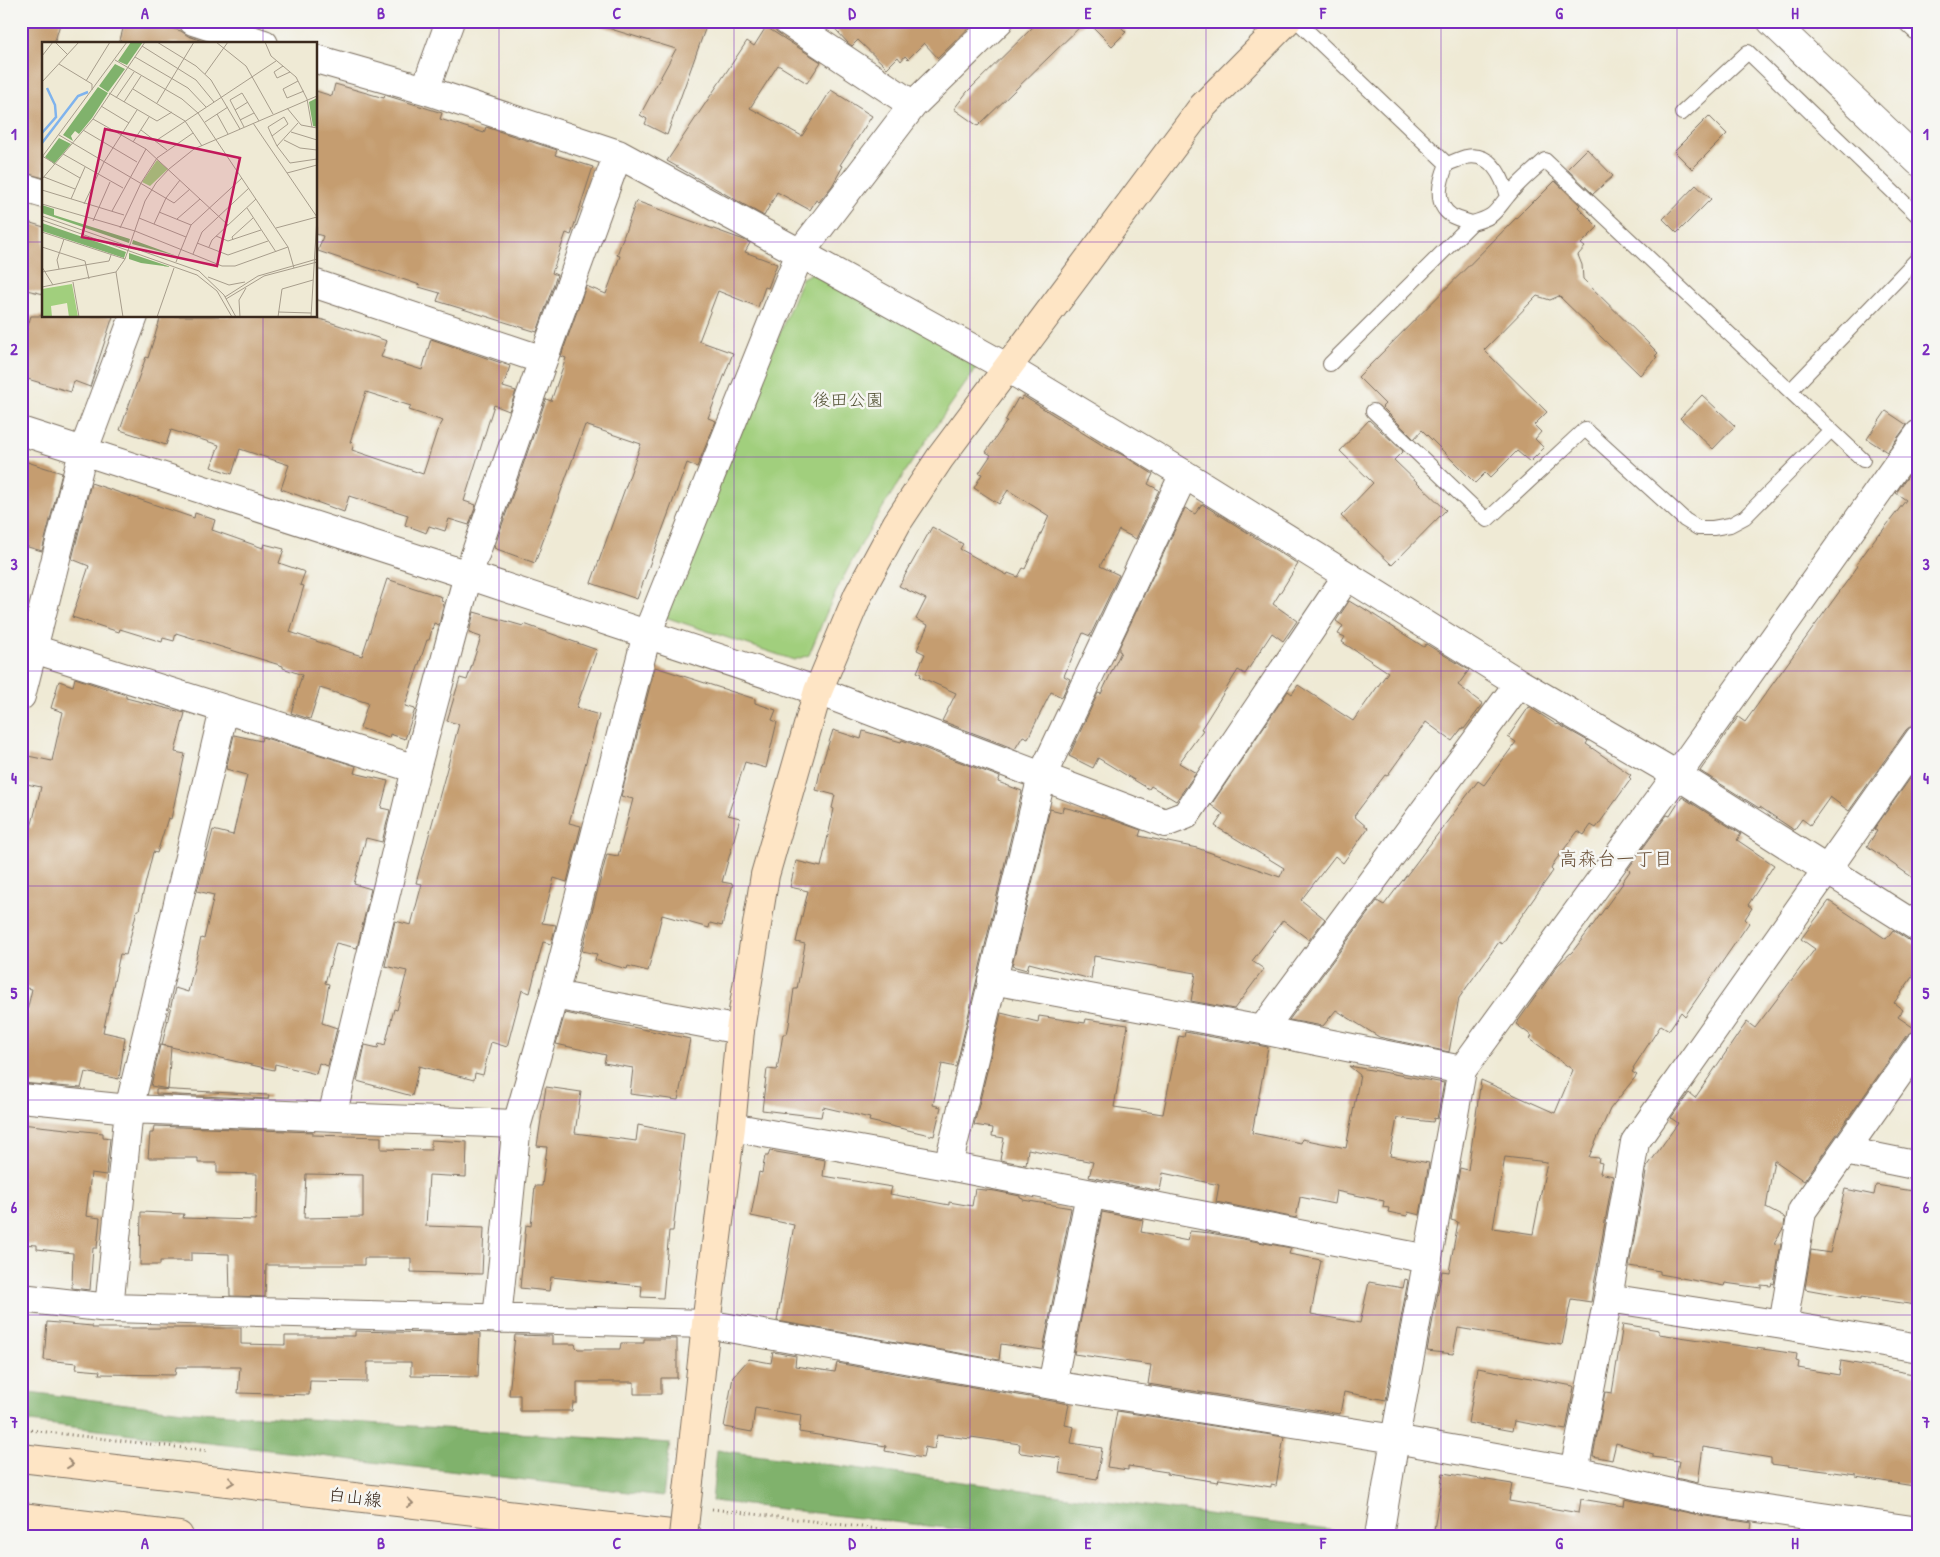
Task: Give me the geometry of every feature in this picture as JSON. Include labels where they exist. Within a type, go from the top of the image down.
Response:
[{"type":"street","points":[[193,21],[247,36]]},
{"type":"street","points":[[425,90],[450,21]]},
{"type":"street","points":[[787,21],[914,105]]},
{"type":"street","points":[[497,1319],[517,1124],[554,995],[646,634],[800,253],[914,105],[999,21]]},
{"type":"street","points":[[683,1536],[706,1324],[732,1127],[740,1030],[765,875],[818,691],[858,595],[897,523],[940,458],[1203,106],[1287,21]]},
{"type":"street","points":[[1772,21],[1919,162]]},
{"type":"street","points":[[318,60],[425,90],[618,154],[1006,368],[1184,474],[1519,683],[1677,775],[1919,928]]},
{"type":"street","points":[[332,1116],[416,769],[468,575],[543,360],[618,154]]},
{"type":"street","points":[[21,187],[42,193]]},
{"type":"street","points":[[318,285],[543,360]]},
{"type":"street","points":[[21,696],[27,646],[83,452],[133,318]]},
{"type":"street","points":[[21,431],[468,575],[818,691],[1165,823],[1186,814],[1347,576]]},
{"type":"street","points":[[1379,1536],[1462,1070],[1677,775],[1919,434]]},
{"type":"street","points":[[948,1166],[1042,776],[1184,474]]},
{"type":"street","points":[[27,646],[224,710],[416,769]]},
{"type":"street","points":[[1262,1030],[1519,683]]},
{"type":"street","points":[[109,1308],[129,1109],[224,710]]},
{"type":"street","points":[[1574,1471],[1608,1298],[1635,1142],[1919,739]]},
{"type":"street","points":[[992,980],[1262,1030],[1462,1070]]},
{"type":"street","points":[[554,995],[740,1030]]},
{"type":"street","points":[[1783,1325],[1802,1211],[1919,1046]]},
{"type":"street","points":[[21,1098],[129,1109],[517,1124]]},
{"type":"street","points":[[732,1127],[948,1166],[1428,1259]]},
{"type":"street","points":[[1845,1152],[1919,1166]]},
{"type":"street","points":[[1052,1385],[1090,1194]]},
{"type":"street","points":[[21,1298],[109,1308],[706,1324],[1052,1385],[1395,1439],[1574,1471],[1702,1500],[1919,1531]]},
{"type":"street","points":[[1608,1298],[1919,1348]]},
{"type":"street","name":"白山線","points":[[21,1458],[688,1536]]},
{"type":"street","points":[[21,1517],[179,1536]]},
{"type":"lane","points":[[1298,21],[1447,164]]},
{"type":"lane","points":[[1904,21],[1919,36]]},
{"type":"lane","points":[[1682,113],[1748,52],[1919,217]]},
{"type":"lane","points":[[1472,223],[1451,215],[1441,201],[1439,182],[1447,164],[1466,157],[1482,158],[1497,168],[1508,196]]},
{"type":"lane","points":[[1330,364],[1472,223],[1483,220],[1498,211],[1508,196],[1545,160],[1863,460]]},
{"type":"lane","points":[[1790,392],[1919,257]]},
{"type":"lane","points":[[1373,411],[1487,520],[1585,429],[1685,520],[1698,528],[1730,525],[1745,517],[1831,430]]},
{"type":"green space","name":"後田公園","points":[[812,273],[980,363],[922,447],[868,532],[832,600],[809,655],[794,660],[665,617],[802,278]]},
{"type":"green space","points":[[21,1391],[183,1411],[670,1443],[663,1496],[21,1421]]},
{"type":"green space","points":[[717,1450],[1367,1535],[1015,1536],[712,1501]]},
{"type":"building","points":[[21,21],[61,21],[55,42],[42,42],[42,177],[21,172]]},
{"type":"building","points":[[125,21],[148,21],[181,31],[188,36],[206,42],[120,42]]},
{"type":"building","points":[[602,21],[708,21],[667,135],[645,124],[647,119],[640,115],[676,49],[601,26]]},
{"type":"building","points":[[828,21],[976,21],[938,58],[924,43],[908,59],[905,56],[901,61],[898,57],[887,68],[858,40],[852,46],[848,43]]},
{"type":"building","points":[[1039,21],[1086,21],[978,126],[954,109],[967,92]]},
{"type":"building","points":[[1087,21],[1115,21],[1126,32],[1112,46]]},
{"type":"building","points":[[766,27],[821,62],[807,83],[778,65],[750,108],[802,136],[831,90],[872,116],[840,165],[843,166],[832,186],[819,202],[816,200],[810,210],[777,192],[764,216],[667,161],[747,41],[754,46]]},
{"type":"building","points":[[335,84],[384,98],[385,95],[442,113],[440,119],[484,133],[486,127],[557,150],[555,155],[593,167],[571,235],[566,233],[552,273],[557,275],[537,332],[437,301],[440,293],[318,251],[323,236],[318,235],[318,92],[332,96]]},
{"type":"building","points":[[1709,116],[1727,134],[1692,169],[1674,151]]},
{"type":"building","points":[[1587,149],[1613,176],[1593,194],[1567,169]]},
{"type":"building","points":[[1555,181],[1580,205],[1578,207],[1598,227],[1581,244],[1585,247],[1578,255],[1582,265],[1583,279],[1658,353],[1655,356],[1657,357],[1640,375],[1559,296],[1550,300],[1537,296],[1484,350],[1547,412],[1534,425],[1541,432],[1535,439],[1544,448],[1530,462],[1517,451],[1490,478],[1485,473],[1475,483],[1422,430],[1414,439],[1382,407],[1385,404],[1358,377]]},
{"type":"building","points":[[1696,185],[1711,199],[1677,233],[1663,219]]},
{"type":"building","points":[[636,201],[744,240],[750,243],[745,252],[777,264],[768,288],[765,287],[758,307],[718,291],[699,341],[733,353],[708,418],[716,421],[697,467],[687,463],[637,599],[591,583],[641,444],[585,425],[535,563],[494,548],[546,399],[551,401],[566,358],[561,356],[586,286],[606,294],[620,256],[617,255]]},
{"type":"building","points":[[21,220],[42,226],[42,294],[22,289],[27,270],[21,269]]},
{"type":"building","points":[[31,316],[42,316],[42,318],[112,318],[90,387],[74,381],[71,392],[21,377],[21,347]]},
{"type":"building","points":[[160,318],[317,318],[387,341],[381,357],[422,370],[431,339],[510,366],[503,387],[516,391],[509,411],[494,405],[464,501],[476,505],[469,525],[449,519],[445,531],[429,526],[426,533],[405,525],[408,515],[349,496],[344,512],[281,489],[289,465],[240,449],[232,474],[211,467],[219,445],[171,430],[166,445],[120,430],[146,357],[148,358]],"holes":[[[366,392],[411,406],[409,410],[443,421],[437,431],[423,474],[352,450],[354,443],[350,442]]]},
{"type":"building","points":[[1702,395],[1735,426],[1713,449],[1680,418]]},
{"type":"building","points":[[1023,396],[1153,474],[1148,484],[1159,490],[1136,539],[1119,530],[1100,566],[1119,575],[1090,636],[1083,633],[1064,676],[1070,679],[1062,697],[1051,692],[1028,738],[1023,736],[1015,749],[942,721],[956,693],[920,677],[921,674],[917,672],[925,654],[917,650],[928,625],[916,619],[926,599],[899,586],[932,527],[963,544],[960,549],[1007,575],[1008,573],[1018,577],[1023,568],[1025,569],[1049,516],[1008,490],[999,504],[974,488],[982,474],[979,473],[991,455],[986,452],[1007,421],[1005,421],[1018,398],[1021,400]]},
{"type":"building","points":[[1886,411],[1907,425],[1887,452],[1867,439]]},
{"type":"building","points":[[1369,420],[1403,451],[1394,460],[1446,510],[1392,565],[1341,516],[1373,483],[1340,451]]},
{"type":"building","points":[[21,460],[62,473],[42,551],[21,545]]},
{"type":"building","points":[[1919,461],[1919,724],[1912,725],[1906,730],[1849,811],[1830,797],[1810,825],[1802,819],[1794,830],[1700,771],[1738,717],[1745,722],[1858,566],[1856,565],[1879,533],[1906,500],[1896,493]]},
{"type":"building","points":[[91,483],[194,518],[195,513],[215,520],[212,530],[263,548],[264,544],[284,549],[279,563],[305,572],[300,585],[304,586],[290,632],[339,649],[362,656],[387,579],[442,597],[441,601],[444,602],[439,625],[434,623],[405,706],[415,709],[405,739],[390,734],[389,738],[360,728],[368,703],[320,688],[310,719],[291,713],[302,675],[283,668],[283,666],[176,633],[174,641],[163,638],[162,642],[120,629],[119,632],[72,617],[89,566],[72,559]]},
{"type":"building","points":[[1202,504],[1298,564],[1273,604],[1297,621],[1283,641],[1272,633],[1245,674],[1238,670],[1201,729],[1203,730],[1179,763],[1196,773],[1176,801],[1151,786],[1149,789],[1098,758],[1093,768],[1069,756],[1098,693],[1101,694],[1121,652],[1119,648],[1185,508],[1195,514]]},
{"type":"building","points":[[1349,601],[1424,647],[1426,644],[1469,670],[1458,685],[1483,704],[1452,741],[1426,722],[1387,776],[1385,775],[1354,816],[1368,828],[1343,863],[1335,856],[1301,900],[1325,919],[1309,940],[1283,920],[1252,961],[1264,969],[1234,1009],[1191,1001],[1196,973],[1094,956],[1091,979],[1029,963],[1027,970],[1012,966],[1050,809],[1062,812],[1063,807],[1110,819],[1141,830],[1139,836],[1197,848],[1280,877],[1284,868],[1215,826],[1223,814],[1211,805],[1288,691],[1292,694],[1298,685],[1353,721],[1388,672],[1342,642],[1345,637],[1338,634],[1343,626],[1336,621]]},
{"type":"building","points":[[474,612],[523,626],[524,624],[597,650],[576,708],[599,715],[569,823],[581,826],[567,882],[554,878],[542,923],[556,925],[551,944],[543,942],[530,993],[522,990],[507,1047],[491,1042],[483,1075],[475,1073],[474,1080],[419,1066],[412,1096],[357,1081],[365,1045],[378,1048],[379,1043],[385,1045],[394,1009],[397,1010],[407,971],[385,966],[395,921],[411,925],[422,884],[416,883],[459,724],[447,721],[460,678],[467,680],[481,637],[469,633]]},
{"type":"building","points":[[655,667],[755,699],[755,703],[776,710],[772,720],[777,722],[766,768],[745,762],[728,815],[740,818],[722,882],[733,884],[722,926],[710,923],[709,928],[662,915],[648,971],[628,966],[627,969],[595,960],[597,954],[582,951],[607,854],[618,856],[633,799],[621,796]]},
{"type":"building","points":[[75,678],[126,695],[126,698],[185,713],[175,752],[185,754],[171,819],[168,818],[157,853],[153,852],[126,955],[120,954],[103,1032],[125,1037],[119,1079],[85,1072],[81,1088],[21,1083],[21,1037],[32,989],[21,987],[21,825],[31,828],[41,787],[22,783],[28,756],[52,761],[63,712],[51,708],[59,681],[73,686]]},
{"type":"building","points":[[1529,707],[1557,725],[1588,741],[1586,744],[1631,775],[1629,777],[1631,779],[1596,828],[1591,825],[1584,835],[1578,831],[1555,861],[1551,869],[1553,871],[1502,944],[1499,942],[1459,998],[1449,1052],[1379,1037],[1336,1010],[1323,1026],[1289,1020],[1377,901],[1384,905],[1478,781],[1484,785],[1516,742],[1508,737]]},
{"type":"building","points":[[833,730],[861,739],[863,731],[901,742],[902,740],[1000,777],[998,782],[1022,791],[956,1067],[942,1064],[933,1105],[941,1107],[934,1136],[869,1121],[870,1118],[823,1107],[821,1117],[762,1110],[767,1069],[777,1070],[783,1034],[787,1034],[789,1025],[794,989],[797,989],[805,944],[796,942],[808,891],[790,887],[796,861],[821,867],[834,809],[832,808],[835,795],[816,790]]},
{"type":"building","points":[[234,735],[261,741],[262,737],[356,766],[354,773],[388,781],[381,808],[390,810],[382,842],[366,838],[354,884],[371,889],[357,948],[336,943],[325,983],[329,984],[322,1023],[337,1028],[328,1066],[319,1063],[316,1074],[275,1064],[274,1070],[162,1045],[175,988],[188,992],[201,938],[204,939],[214,895],[197,891],[213,830],[233,835],[247,775],[226,769]]},
{"type":"building","points":[[1919,766],[1919,882],[1867,846],[1877,831],[1874,829]]},
{"type":"building","points":[[1682,797],[1741,834],[1737,840],[1774,865],[1748,905],[1752,908],[1745,919],[1749,923],[1685,1016],[1681,1012],[1669,1030],[1661,1025],[1633,1068],[1632,1072],[1637,1075],[1610,1109],[1589,1157],[1599,1158],[1598,1162],[1602,1163],[1600,1173],[1613,1176],[1591,1302],[1571,1299],[1562,1345],[1458,1328],[1453,1354],[1427,1351],[1442,1271],[1449,1272],[1458,1222],[1451,1220],[1460,1168],[1468,1170],[1481,1080],[1555,1113],[1573,1070],[1530,1039],[1532,1036],[1516,1024],[1558,965],[1573,951],[1590,929],[1623,883],[1630,871],[1628,869],[1667,815],[1670,816]],"holes":[[[1505,1157],[1547,1162],[1533,1234],[1493,1228]]]},
{"type":"building","points":[[1829,901],[1886,939],[1893,930],[1919,947],[1919,967],[1894,1003],[1903,1010],[1898,1017],[1917,1030],[1906,1036],[1804,1181],[1774,1160],[1766,1208],[1785,1218],[1784,1227],[1774,1243],[1781,1244],[1774,1284],[1772,1283],[1771,1286],[1761,1285],[1761,1288],[1725,1283],[1724,1286],[1629,1266],[1647,1167],[1678,1123],[1671,1118],[1689,1093],[1695,1098],[1747,1022],[1755,1028],[1815,949],[1801,939]]},
{"type":"building","points":[[565,1013],[690,1039],[678,1100],[630,1094],[633,1068],[604,1063],[606,1055],[556,1044]]},
{"type":"building","points":[[1001,1013],[1038,1022],[1039,1016],[1085,1023],[1086,1019],[1128,1025],[1114,1107],[1163,1114],[1179,1036],[1184,1037],[1185,1032],[1268,1047],[1252,1133],[1301,1143],[1302,1139],[1346,1148],[1360,1075],[1349,1066],[1444,1083],[1437,1119],[1434,1118],[1433,1122],[1397,1118],[1390,1156],[1429,1163],[1420,1215],[1408,1212],[1407,1216],[1388,1212],[1389,1208],[1383,1207],[1384,1201],[1336,1191],[1334,1204],[1300,1197],[1296,1218],[1216,1202],[1219,1185],[1163,1173],[1160,1191],[1089,1177],[1093,1162],[1028,1149],[1026,1165],[1000,1160],[1004,1138],[992,1136],[993,1128],[974,1125]]},
{"type":"building","points":[[160,1045],[171,1047],[168,1089],[151,1086]]},
{"type":"building","points":[[546,1087],[581,1092],[575,1133],[636,1141],[638,1125],[684,1134],[673,1231],[669,1231],[663,1298],[641,1297],[642,1286],[551,1277],[549,1291],[520,1288],[526,1225],[531,1226],[535,1186],[542,1186],[547,1147],[537,1146]]},
{"type":"building","points":[[156,1089],[269,1095],[268,1099],[156,1094]]},
{"type":"building","points":[[21,1124],[103,1133],[103,1137],[110,1138],[106,1175],[91,1173],[86,1216],[100,1218],[97,1248],[93,1248],[90,1290],[72,1288],[73,1253],[37,1249],[37,1245],[21,1244]]},
{"type":"building","points":[[154,1126],[313,1132],[313,1135],[381,1137],[381,1149],[431,1150],[431,1140],[467,1142],[466,1177],[429,1175],[426,1226],[484,1228],[482,1274],[411,1272],[411,1258],[364,1258],[364,1265],[266,1265],[265,1297],[230,1296],[229,1254],[191,1253],[191,1261],[160,1261],[160,1265],[140,1265],[141,1212],[184,1214],[183,1218],[255,1220],[256,1214],[257,1174],[217,1173],[217,1163],[198,1163],[198,1158],[148,1158],[150,1133],[153,1133]],"holes":[[[306,1174],[363,1175],[363,1217],[304,1218]]]},
{"type":"building","points":[[770,1151],[825,1160],[823,1176],[892,1187],[890,1194],[949,1205],[949,1202],[972,1206],[975,1189],[995,1191],[1020,1196],[1023,1200],[1071,1208],[1043,1350],[1001,1344],[999,1360],[777,1321],[794,1225],[751,1216],[759,1172],[762,1173],[765,1156],[768,1156]]},
{"type":"building","points":[[1876,1185],[1919,1192],[1919,1287],[1916,1305],[1861,1297],[1861,1299],[1805,1289],[1811,1250],[1830,1253],[1845,1189],[1874,1195]]},
{"type":"building","points":[[1102,1212],[1143,1220],[1141,1232],[1188,1241],[1190,1231],[1210,1233],[1291,1248],[1289,1254],[1321,1260],[1311,1314],[1360,1323],[1369,1282],[1403,1288],[1405,1279],[1408,1280],[1386,1400],[1344,1392],[1340,1414],[1148,1384],[1151,1365],[1074,1354]]},
{"type":"building","points":[[47,1322],[92,1326],[92,1328],[241,1328],[241,1344],[285,1345],[285,1336],[355,1336],[355,1331],[480,1334],[478,1377],[411,1376],[411,1362],[368,1362],[367,1382],[310,1381],[309,1395],[238,1393],[240,1367],[176,1367],[175,1375],[99,1374],[100,1371],[76,1369],[77,1363],[44,1360]]},
{"type":"building","points":[[1623,1324],[1659,1330],[1659,1334],[1797,1354],[1798,1368],[1839,1375],[1841,1361],[1919,1375],[1919,1456],[1914,1486],[1856,1477],[1856,1475],[1771,1464],[1771,1458],[1703,1447],[1698,1483],[1676,1478],[1679,1461],[1653,1457],[1653,1454],[1616,1443],[1612,1460],[1593,1456],[1605,1392],[1612,1393]]},
{"type":"building","points":[[515,1335],[552,1336],[552,1344],[575,1344],[578,1349],[620,1349],[621,1343],[644,1343],[644,1339],[677,1339],[677,1378],[661,1378],[661,1394],[634,1394],[634,1382],[577,1382],[577,1403],[573,1403],[572,1411],[520,1411],[520,1395],[509,1395]]},
{"type":"building","points":[[773,1352],[796,1356],[795,1366],[835,1372],[837,1363],[1069,1404],[1065,1425],[1074,1427],[1071,1443],[1102,1448],[1097,1479],[1059,1473],[1061,1458],[1021,1453],[1019,1451],[1020,1444],[971,1437],[971,1439],[937,1435],[934,1449],[925,1447],[923,1458],[885,1451],[886,1446],[799,1432],[801,1415],[755,1408],[752,1432],[724,1427],[733,1377],[749,1359],[771,1363]]},
{"type":"building","points":[[1478,1368],[1573,1386],[1566,1430],[1514,1421],[1512,1431],[1468,1423]]},
{"type":"building","points":[[1117,1411],[1284,1437],[1276,1486],[1271,1485],[1271,1487],[1219,1479],[1218,1482],[1128,1466],[1128,1470],[1107,1467]]},
{"type":"building","points":[[1443,1473],[1512,1484],[1509,1501],[1579,1513],[1581,1499],[1624,1506],[1625,1499],[1699,1515],[1752,1523],[1750,1536],[1433,1536]]},
{"type":"district","name":"高森台一丁目","points":[[1616,858]]}]
